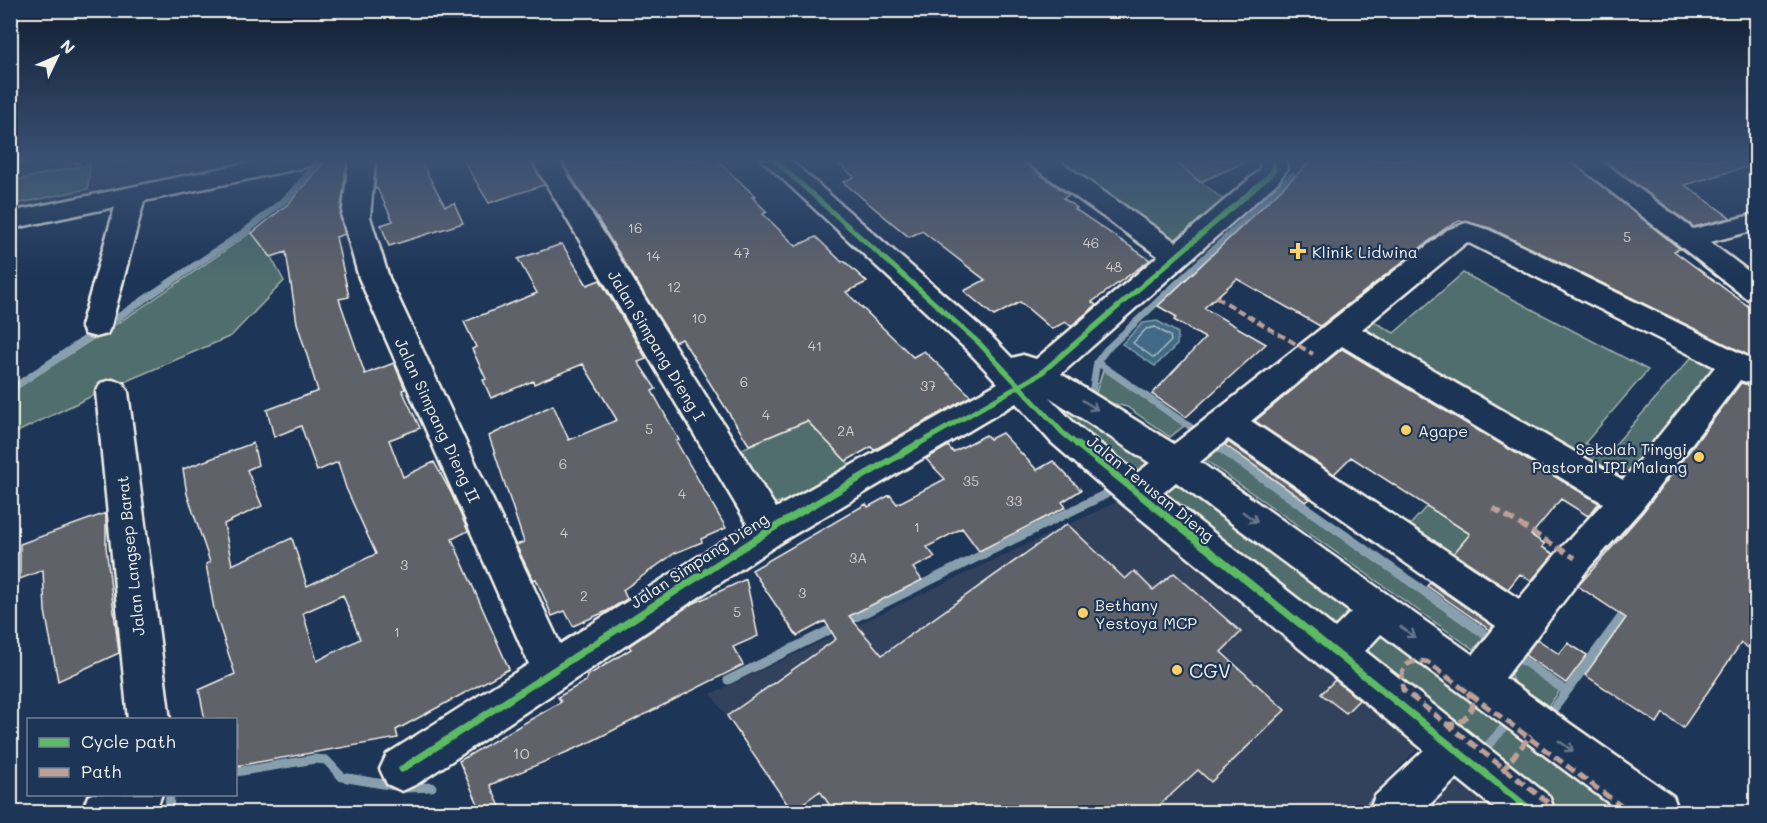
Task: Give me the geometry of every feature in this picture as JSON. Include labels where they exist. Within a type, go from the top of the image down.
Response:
[{"type":"street","points":[[11,222],[121,198]]},
{"type":"street","points":[[96,326],[131,198]]},
{"type":"street","name":"Jalan Simpang Dieng II","points":[[358,198],[356,217],[374,278],[552,671]]},
{"type":"street","name":"Jalan Simpang Dieng I","points":[[568,198],[770,531]]},
{"type":"street","name":"Jalan Terusan Dieng","points":[[817,198],[979,343],[1030,381],[1176,463],[1657,813]]},
{"type":"street","points":[[1095,198],[1177,256]]},
{"type":"street","name":"Jalan Simpang Dieng","points":[[402,769],[770,531],[1030,381],[1243,198]]},
{"type":"street","points":[[1635,198],[1756,291]]},
{"type":"street","points":[[1689,239],[1756,222]]},
{"type":"street","points":[[1136,494],[1457,236],[1466,232],[1479,236],[1746,369],[1575,558],[1477,682]]},
{"type":"street","points":[[1341,331],[1628,500]]},
{"type":"street","name":"Jalan Terusan Dieng","points":[[1030,381],[1063,433],[1533,813]]},
{"type":"street","name":"Jalan Langsep Barat","points":[[112,392],[149,718]]},
{"type":"street","points":[[1237,414],[1233,423],[1237,428],[1510,614],[1520,627]]},
{"type":"street","points":[[1335,655],[1378,610]]},
{"type":"street","points":[[1391,813],[1455,750]]},
{"type":"street","points":[[104,813],[138,796]]},
{"type":"street","points":[[146,796],[147,813]]},
{"type":"shaded area","points":[[11,198],[98,198],[11,216]]},
{"type":"shaded area","points":[[1125,498],[1423,743],[1357,812],[793,812],[711,694]]},
{"type":"shaded area","points":[[1458,779],[1500,812],[1426,812]]},
{"type":"green space","points":[[11,198],[43,198],[11,205]]},
{"type":"green space","points":[[1110,198],[1222,198],[1226,202],[1172,241]]},
{"type":"green space","points":[[252,232],[271,257],[284,281],[231,336],[94,395],[11,435],[11,392],[138,310]]},
{"type":"green space","points":[[1463,273],[1648,370],[1585,443],[1606,455],[1697,351],[1723,364],[1622,491],[1354,334],[1371,320],[1394,333]]},
{"type":"green space","points":[[1103,370],[1184,426],[1170,437],[1127,407],[1102,401],[1095,396]]},
{"type":"green space","points":[[1065,404],[1150,463],[1146,472],[1130,476],[1056,408]]},
{"type":"green space","points":[[807,421],[851,466],[785,501],[776,503],[765,496],[737,451]]},
{"type":"green space","points":[[1211,445],[1485,639],[1473,649],[1205,460]]},
{"type":"green space","points":[[1186,483],[1351,609],[1347,621],[1342,626],[1330,630],[1163,503],[1163,490],[1169,484]]},
{"type":"green space","points":[[1427,506],[1470,534],[1452,556],[1408,527]]},
{"type":"green space","points":[[1379,629],[1511,719],[1634,812],[1555,812],[1369,668],[1358,644]]},
{"type":"green space","points":[[1516,659],[1560,690],[1546,710],[1515,688],[1510,673]]},
{"type":"water","points":[[1157,321],[1178,333],[1177,345],[1155,366],[1122,344],[1143,323]]},
{"type":"building","points":[[293,198],[342,198],[340,217],[345,234],[336,237],[349,297],[339,299],[365,374],[394,363],[405,389],[402,390],[420,428],[389,440],[403,477],[434,462],[451,493],[468,531],[452,539],[509,669],[396,730],[398,738],[237,766],[237,718],[205,718],[199,690],[235,674],[214,609],[206,564],[210,562],[187,494],[183,469],[253,443],[258,465],[247,470],[262,506],[224,524],[232,565],[292,538],[307,586],[376,554],[346,488],[338,462],[317,471],[301,426],[274,437],[267,410],[318,391],[297,323],[286,252],[271,257],[252,233]],"holes":[[[343,595],[360,639],[317,661],[303,613]]]},
{"type":"building","points":[[382,198],[441,198],[445,206],[454,203],[463,223],[389,246],[381,225],[393,221]]},
{"type":"building","points":[[486,198],[503,198],[489,203]]},
{"type":"building","points":[[585,198],[753,198],[767,212],[763,214],[796,246],[816,237],[842,262],[844,261],[867,282],[846,292],[913,357],[924,351],[971,396],[874,450],[871,447],[846,461],[807,421],[749,445],[682,339],[674,342]]},
{"type":"building","points":[[863,198],[1064,198],[1077,208],[1075,209],[1150,260],[1092,302],[1096,305],[1071,326],[1065,322],[1052,329],[1020,302],[994,316],[964,291],[985,280],[922,231],[909,237]]},
{"type":"building","points":[[1271,198],[1617,198],[1680,249],[1674,251],[1756,312],[1756,359],[1490,228],[1459,221],[1446,228],[1320,326],[1237,279],[1204,308],[1266,344],[1186,417],[1152,394],[1205,338],[1174,320],[1177,317],[1158,306]]},
{"type":"building","points":[[1656,198],[1704,198],[1731,218],[1694,227]]},
{"type":"building","points":[[562,244],[587,285],[600,280],[643,353],[646,359],[638,362],[656,389],[652,391],[679,440],[676,441],[726,528],[701,539],[702,542],[675,553],[623,590],[627,599],[573,626],[565,611],[552,616],[536,579],[533,580],[516,545],[524,542],[489,436],[553,405],[569,440],[617,420],[583,364],[491,398],[483,380],[486,379],[472,349],[476,347],[464,322],[537,293],[518,259]]},
{"type":"building","points":[[1342,349],[1599,503],[1588,516],[1561,499],[1531,535],[1545,544],[1542,547],[1554,554],[1531,581],[1520,574],[1508,589],[1454,553],[1470,534],[1351,457],[1334,474],[1255,421]]},
{"type":"building","points":[[1741,383],[1756,387],[1756,653],[1741,643],[1683,728],[1663,713],[1657,723],[1585,675],[1626,618],[1578,586],[1643,512]]},
{"type":"building","points":[[1002,433],[1037,470],[1053,461],[1081,490],[1062,502],[1066,507],[979,551],[962,528],[927,547],[935,557],[913,568],[922,580],[849,616],[882,655],[1067,524],[1125,579],[1134,571],[1153,590],[1174,573],[1241,632],[1221,652],[1285,710],[1211,782],[1198,770],[1151,813],[835,813],[820,791],[792,811],[727,716],[836,639],[825,621],[797,636],[752,570],[866,504],[868,507],[890,495],[897,504],[945,479],[926,459],[948,446],[953,452],[986,435],[990,439]]},
{"type":"building","points":[[1228,442],[1310,499],[1306,502],[1225,445]]},
{"type":"building","points":[[106,513],[106,547],[119,653],[58,681],[45,611],[43,570],[20,579],[20,544]]},
{"type":"building","points":[[746,579],[758,636],[733,647],[743,665],[588,743],[490,785],[503,813],[482,813],[459,761],[561,702],[558,697],[586,681],[587,676],[631,649],[629,646],[690,605]]},
{"type":"building","points":[[1430,583],[1493,626],[1490,630],[1427,586]]},
{"type":"building","points":[[1537,639],[1559,654],[1568,643],[1587,655],[1566,683],[1525,655]]},
{"type":"building","points":[[1335,680],[1359,700],[1346,713],[1321,694]]},
{"type":"waterway","points":[[10,390],[246,231],[286,198]]},
{"type":"waterway","points":[[1097,362],[1106,350],[1268,198]]},
{"type":"waterway","points":[[1092,393],[1097,362]]},
{"type":"waterway","points":[[1097,362],[1192,428]]},
{"type":"waterway","points":[[1216,445],[1484,633]]},
{"type":"waterway","points":[[728,680],[1106,494]]},
{"type":"waterway","points":[[1550,714],[1628,608]]},
{"type":"waterway","points":[[1518,657],[1566,691]]},
{"type":"waterway","points":[[1485,749],[1507,724]]},
{"type":"waterway","points":[[237,772],[315,759],[326,760],[342,777],[407,788],[432,787]]},
{"type":"waterway","points":[[169,812],[170,796]]},
{"type":"waterway","points":[[1364,812],[1377,798]]},
{"type":"marked path","points":[[1216,297],[1313,354]]},
{"type":"marked path","points":[[1493,508],[1575,558]]},
{"type":"marked path","points":[[1560,812],[1403,690],[1400,676],[1404,668],[1414,662],[1427,662],[1629,812]]},
{"type":"marked path","points":[[1445,724],[1454,725],[1468,717],[1473,705],[1468,692]]},
{"type":"marked path","points":[[1502,771],[1531,735]]},
{"type":"cycle path","points":[[817,198],[979,343],[1063,433],[1533,812]]},
{"type":"cycle path","points":[[402,769],[770,530],[1040,374],[1243,198]]},
{"type":"place","name":"Klinik Lidwina","points":[[1298,251]]},
{"type":"place","name":"Agape","points":[[1406,430]]},
{"type":"place","name":"Sekolah Tinggi Pastoral IPI Malang","points":[[1699,457]]},
{"type":"place","name":"Bethany Yestoya MCP","points":[[1083,613]]},
{"type":"place","name":"CGV","points":[[1177,670]]}]
